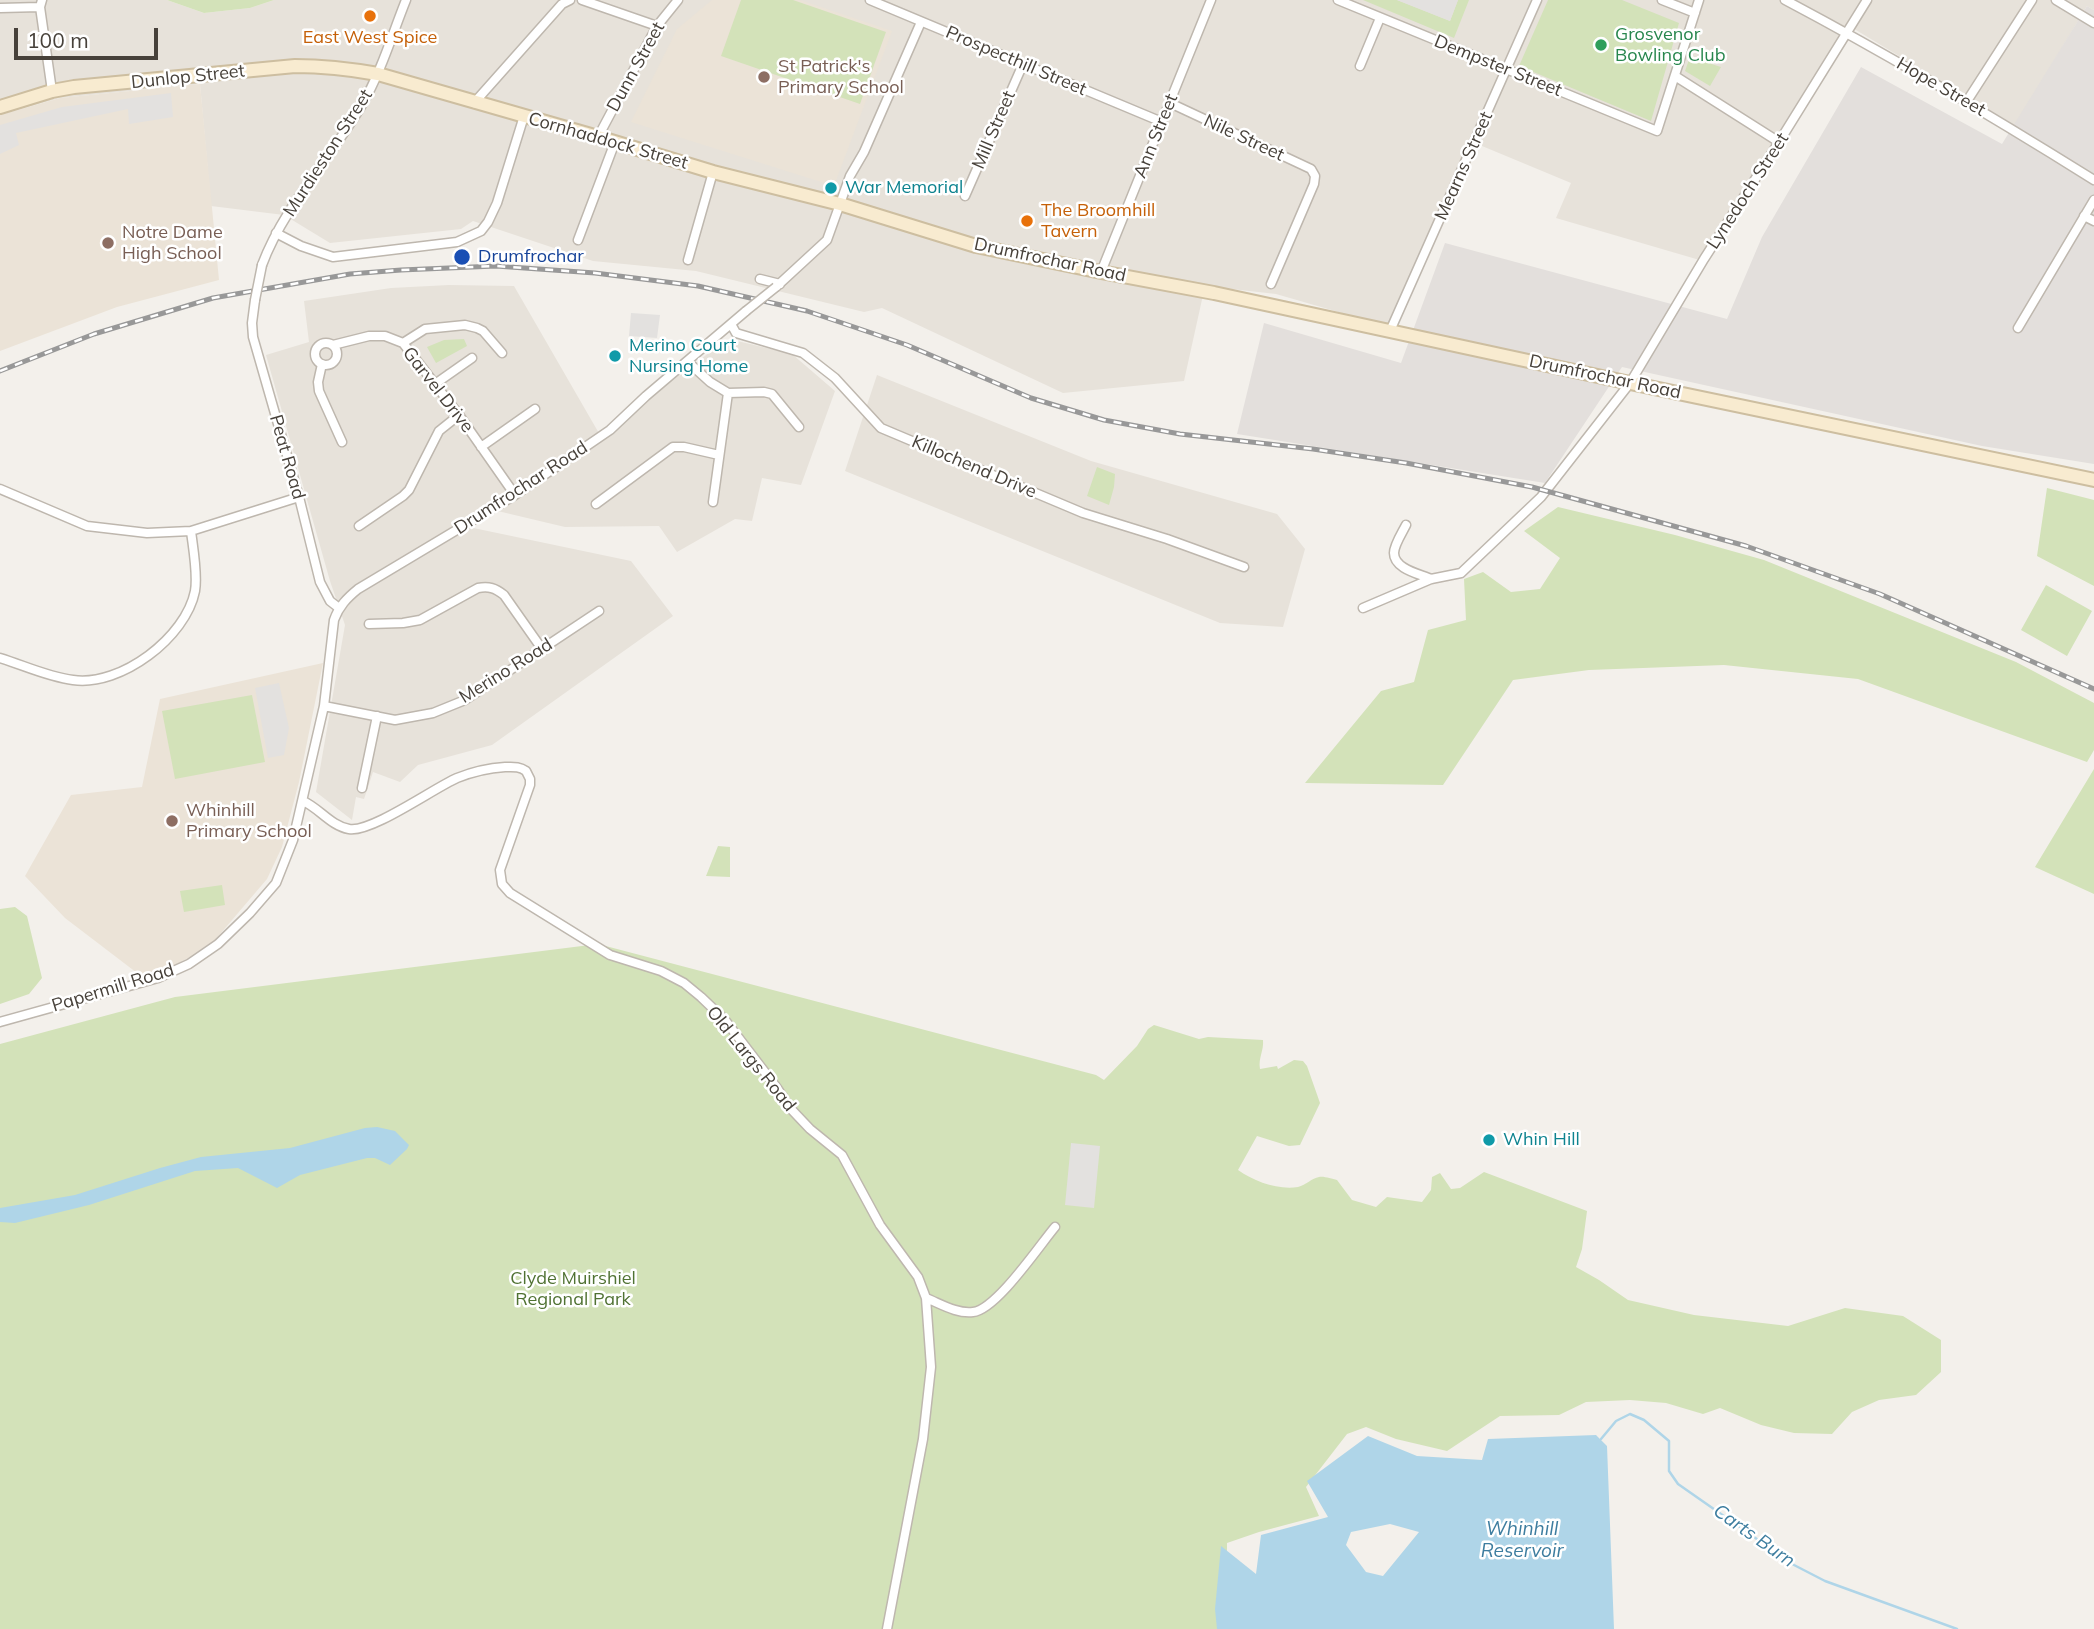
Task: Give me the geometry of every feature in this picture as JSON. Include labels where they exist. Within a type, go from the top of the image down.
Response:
[{"type":"main road","name":"Dunlop Street","points":[[0,107],[52,91],[296,66],[342,68],[378,74]]},
{"type":"main road","name":"Cornhaddock Street","points":[[378,74],[713,172],[840,204]]},
{"type":"main road","name":"Drumfrochar Road","points":[[840,204],[976,246],[1214,293],[2094,480]]},
{"type":"street","name":"Murdieston Street","points":[[255,300],[262,265],[276,233],[362,105],[378,74],[406,0]]},
{"type":"street","points":[[474,103],[562,4],[570,0]]},
{"type":"street","points":[[582,0],[657,26]]},
{"type":"street","name":"Dunn Street","points":[[598,137],[657,26],[678,0]]},
{"type":"street","name":"Prospecthill Street","points":[[870,0],[1162,122]]},
{"type":"street","name":"Ann Street","points":[[1101,272],[1210,0]]},
{"type":"street","name":"Dempster Street","points":[[1338,0],[1657,131],[1675,76]]},
{"type":"street","name":"Mearns Street","points":[[1390,331],[1537,0]]},
{"type":"street","points":[[1662,0],[1695,13]]},
{"type":"street","points":[[1699,0],[1675,76],[1779,142]]},
{"type":"street","name":"Hope Street","points":[[1786,0],[1967,101],[2094,180]]},
{"type":"street","name":"Lynedoch Street","points":[[1363,608],[1432,579],[1461,573],[1541,497],[1630,383],[1704,259],[1867,0]]},
{"type":"street","points":[[1967,101],[2032,0]]},
{"type":"street","points":[[2056,0],[2094,23]]},
{"type":"street","points":[[0,8],[41,3],[52,91]]},
{"type":"street","points":[[1360,66],[1380,18]]},
{"type":"street","points":[[840,204],[850,176],[864,152],[921,22]]},
{"type":"street","name":"Mill Street","points":[[965,196],[1023,64]]},
{"type":"street","name":"Nile Street","points":[[1170,103],[1311,169],[1315,176],[1271,284]]},
{"type":"street","points":[[276,233],[301,246],[333,257],[457,242],[469,237],[481,231],[497,204],[524,116]]},
{"type":"street","points":[[578,240],[615,142]]},
{"type":"street","points":[[688,260],[713,172]]},
{"type":"street","points":[[2018,328],[2094,200]]},
{"type":"street","name":"Drumfrochar Road","points":[[339,608],[358,589],[514,495],[610,430],[827,240],[840,204]]},
{"type":"street","points":[[2084,216],[2094,221]]},
{"type":"street","points":[[760,279],[778,285]]},
{"type":"street","name":"Peat Road","points":[[255,300],[253,337],[299,497],[320,582],[330,601],[339,608]]},
{"type":"street","name":"Killochend Drive","points":[[731,324],[736,333],[803,354],[835,378],[881,428],[1083,513],[1244,567]]},
{"type":"street","points":[[403,343],[425,329],[465,325],[483,331],[502,353]]},
{"type":"street","name":"Garvel Drive","points":[[333,345],[369,336],[385,336],[403,343],[459,415],[514,495]]},
{"type":"street","points":[[324,343],[333,345],[337,354],[335,360],[328,365],[321,364],[315,357],[316,348],[324,343]]},
{"type":"street","points":[[435,384],[472,358]]},
{"type":"street","points":[[688,362],[727,393],[772,394],[799,427]]},
{"type":"street","points":[[321,364],[319,391],[342,442]]},
{"type":"street","points":[[713,502],[727,393]]},
{"type":"street","points":[[481,447],[536,409]]},
{"type":"street","points":[[359,526],[409,490],[439,431],[459,415]]},
{"type":"street","points":[[596,504],[673,447],[684,447],[719,456]]},
{"type":"street","points":[[0,489],[87,526],[147,533],[191,531],[299,497]]},
{"type":"street","points":[[1406,525],[1394,552],[1395,558],[1401,566],[1432,579]]},
{"type":"street","points":[[0,658],[74,680],[95,679],[113,674],[144,659],[174,633],[195,590],[191,531]]},
{"type":"street","points":[[369,624],[420,620],[478,588],[487,586],[504,595],[542,649]]},
{"type":"street","points":[[303,801],[324,706],[334,620],[339,608]]},
{"type":"street","name":"Merino Road","points":[[324,706],[395,720],[433,713],[465,700],[599,611]]},
{"type":"street","points":[[362,788],[377,716]]},
{"type":"street","name":"Old Largs Road","points":[[303,801],[315,806],[331,821],[350,830],[368,826],[458,777],[492,768],[516,767],[526,771],[530,785],[500,870],[502,884],[510,893],[610,955],[661,971],[684,983],[725,1020],[791,1109],[810,1129],[842,1155],[880,1225],[918,1277],[926,1298],[930,1329],[930,1379],[923,1439],[887,1629]]},
{"type":"street","name":"Papermill Road","points":[[0,1022],[158,978],[189,964],[218,944],[250,914],[276,883],[293,840],[303,801]]},
{"type":"street","points":[[926,1298],[962,1312],[976,1312],[995,1302],[1055,1227]]},
{"type":"shaded area","points":[[0,0],[167,0],[204,13],[250,8],[274,0],[2094,0],[2094,10],[2087,6],[2015,126],[1851,27],[1703,261],[1556,218],[1571,183],[1470,141],[1387,326],[1276,294],[1205,286],[1184,381],[1063,393],[882,308],[864,312],[696,271],[593,261],[473,221],[461,229],[330,243],[284,215],[211,206],[200,84],[60,98],[0,115]]},
{"type":"shaded area","name":"St Patrick's Primary School","points":[[712,0],[800,0],[892,31],[834,186],[631,122],[677,29]]},
{"type":"shaded area","points":[[1397,0],[1458,0],[1450,21]]},
{"type":"shaded area","points":[[2087,6],[2094,10],[2094,464],[1982,446],[1622,367],[1545,483],[1237,434],[1264,323],[1401,363],[1445,243],[1727,319],[1762,237],[1861,67],[2002,144]]},
{"type":"shaded area","name":"Notre Dame High School","points":[[200,84],[219,280],[117,307],[0,351],[0,115],[60,98]]},
{"type":"shaded area","points":[[171,93],[173,117],[129,124],[128,109],[16,133],[19,145],[0,154],[0,125],[62,107]]},
{"type":"shaded area","points":[[514,286],[600,435],[722,343],[733,340],[792,354],[835,391],[801,485],[762,478],[752,521],[735,519],[677,552],[659,526],[565,527],[485,508],[459,525],[631,561],[673,616],[492,745],[418,765],[400,782],[373,772],[364,799],[356,797],[352,820],[316,792],[345,625],[266,355],[309,342],[304,301],[391,288]]},
{"type":"shaded area","points":[[631,313],[660,315],[657,338],[629,336]]},
{"type":"shaded area","points":[[877,375],[1091,461],[1277,514],[1305,549],[1283,627],[1220,623],[845,471]]},
{"type":"shaded area","name":"Whinhill Primary School","points":[[323,663],[299,782],[282,847],[267,879],[209,947],[175,965],[141,976],[65,918],[25,876],[71,795],[142,787],[160,699]]},
{"type":"shaded area","points":[[279,683],[289,728],[284,755],[268,758],[255,688]]},
{"type":"shaded area","points":[[1071,1143],[1100,1146],[1094,1208],[1065,1205]]},
{"type":"green space","points":[[167,0],[274,0],[250,8],[204,13]]},
{"type":"green space","points":[[741,0],[793,0],[886,32],[860,104],[721,56]]},
{"type":"green space","points":[[1363,0],[1397,0],[1450,21],[1458,0],[1469,0],[1454,38]]},
{"type":"green space","name":"Grosvenor Bowling Club","points":[[1548,0],[1622,0],[1679,23],[1651,121],[1519,66]]},
{"type":"green space","points":[[1690,57],[1721,67],[1710,86],[1685,71]]},
{"type":"green space","points":[[464,339],[467,346],[436,363],[427,347],[444,340]]},
{"type":"green space","points":[[1097,467],[1115,474],[1109,505],[1087,496]]},
{"type":"green space","points":[[2047,488],[2094,500],[2094,586],[2037,556]]},
{"type":"green space","points":[[1558,507],[1764,560],[2016,662],[2094,703],[2094,750],[2087,762],[1858,679],[1724,665],[1589,670],[1513,680],[1443,785],[1305,783],[1381,691],[1414,682],[1428,630],[1466,620],[1464,579],[1483,572],[1511,592],[1540,589],[1560,558],[1524,531]]},
{"type":"green space","points":[[2046,585],[2092,611],[2067,656],[2021,630]]},
{"type":"green space","points":[[252,695],[265,762],[175,779],[162,711]]},
{"type":"green space","points":[[2094,769],[2094,894],[2035,867]]},
{"type":"green space","points":[[718,846],[730,847],[730,877],[706,876]]},
{"type":"green space","points":[[222,885],[225,905],[184,912],[180,891]]},
{"type":"green space","points":[[15,907],[27,916],[42,978],[29,994],[0,1004],[0,909]]},
{"type":"green space","name":"Clyde Muirshiel Regional Park","points":[[598,944],[1096,1075],[1104,1080],[1154,1025],[1199,1039],[1208,1037],[1263,1040],[1260,1069],[1277,1066],[1278,1069],[1294,1060],[1303,1061],[1320,1103],[1300,1145],[1289,1146],[1257,1136],[1238,1170],[1252,1178],[1290,1188],[1321,1177],[1337,1180],[1352,1200],[1376,1207],[1387,1197],[1422,1202],[1431,1190],[1432,1177],[1440,1173],[1451,1189],[1460,1188],[1484,1172],[1587,1211],[1582,1249],[1576,1267],[1628,1300],[1694,1315],[1788,1326],[1845,1308],[1903,1316],[1941,1340],[1941,1372],[1916,1395],[1879,1400],[1852,1412],[1832,1434],[1794,1433],[1761,1425],[1720,1408],[1703,1414],[1666,1403],[1630,1400],[1586,1402],[1559,1415],[1500,1416],[1447,1451],[1396,1439],[1366,1427],[1347,1434],[1306,1487],[1319,1516],[1227,1543],[1227,1629],[0,1629],[0,1044],[175,997]]},
{"type":"water","points":[[377,1127],[395,1131],[409,1145],[390,1165],[375,1158],[367,1158],[300,1175],[277,1188],[238,1168],[195,1171],[89,1205],[15,1223],[0,1222],[0,1208],[75,1195],[201,1157],[290,1148]]},
{"type":"water","name":"Whinhill Reservoir","points":[[1596,1435],[1607,1446],[1614,1629],[1217,1629],[1215,1609],[1221,1546],[1256,1574],[1261,1535],[1328,1517],[1307,1481],[1368,1436],[1417,1456],[1482,1460],[1488,1439]],"holes":[[[1390,1524],[1419,1532],[1383,1576],[1366,1572],[1346,1545],[1351,1532]]]},
{"type":"waterway","name":"Carts Burn","points":[[1601,1439],[1616,1421],[1630,1414],[1644,1420],[1669,1441],[1669,1471],[1678,1484],[1794,1565],[1825,1581],[1957,1629]]},
{"type":"railway","points":[[0,371],[94,334],[213,298],[350,274],[496,266],[595,273],[698,286],[807,311],[907,345],[1031,398],[1104,420],[1180,434],[1406,463],[1532,487],[1746,546],[1880,594],[2094,689]]},
{"type":"place","name":"East West Spice","points":[[370,16]]},
{"type":"place","name":"Grosvenor Bowling Club","points":[[1601,45]]},
{"type":"place","name":"St Patrick's Primary School","points":[[764,77]]},
{"type":"place","name":"War Memorial","points":[[831,188]]},
{"type":"place","name":"The Broomhill Tavern","points":[[1027,221]]},
{"type":"place","name":"Notre Dame High School","points":[[108,243]]},
{"type":"place","name":"Drumfrochar","points":[[462,257]]},
{"type":"place","name":"Merino Court Nursing Home","points":[[615,356]]},
{"type":"place","name":"Whinhill Primary School","points":[[172,821]]},
{"type":"place","name":"Whin Hill","points":[[1489,1140]]}]
